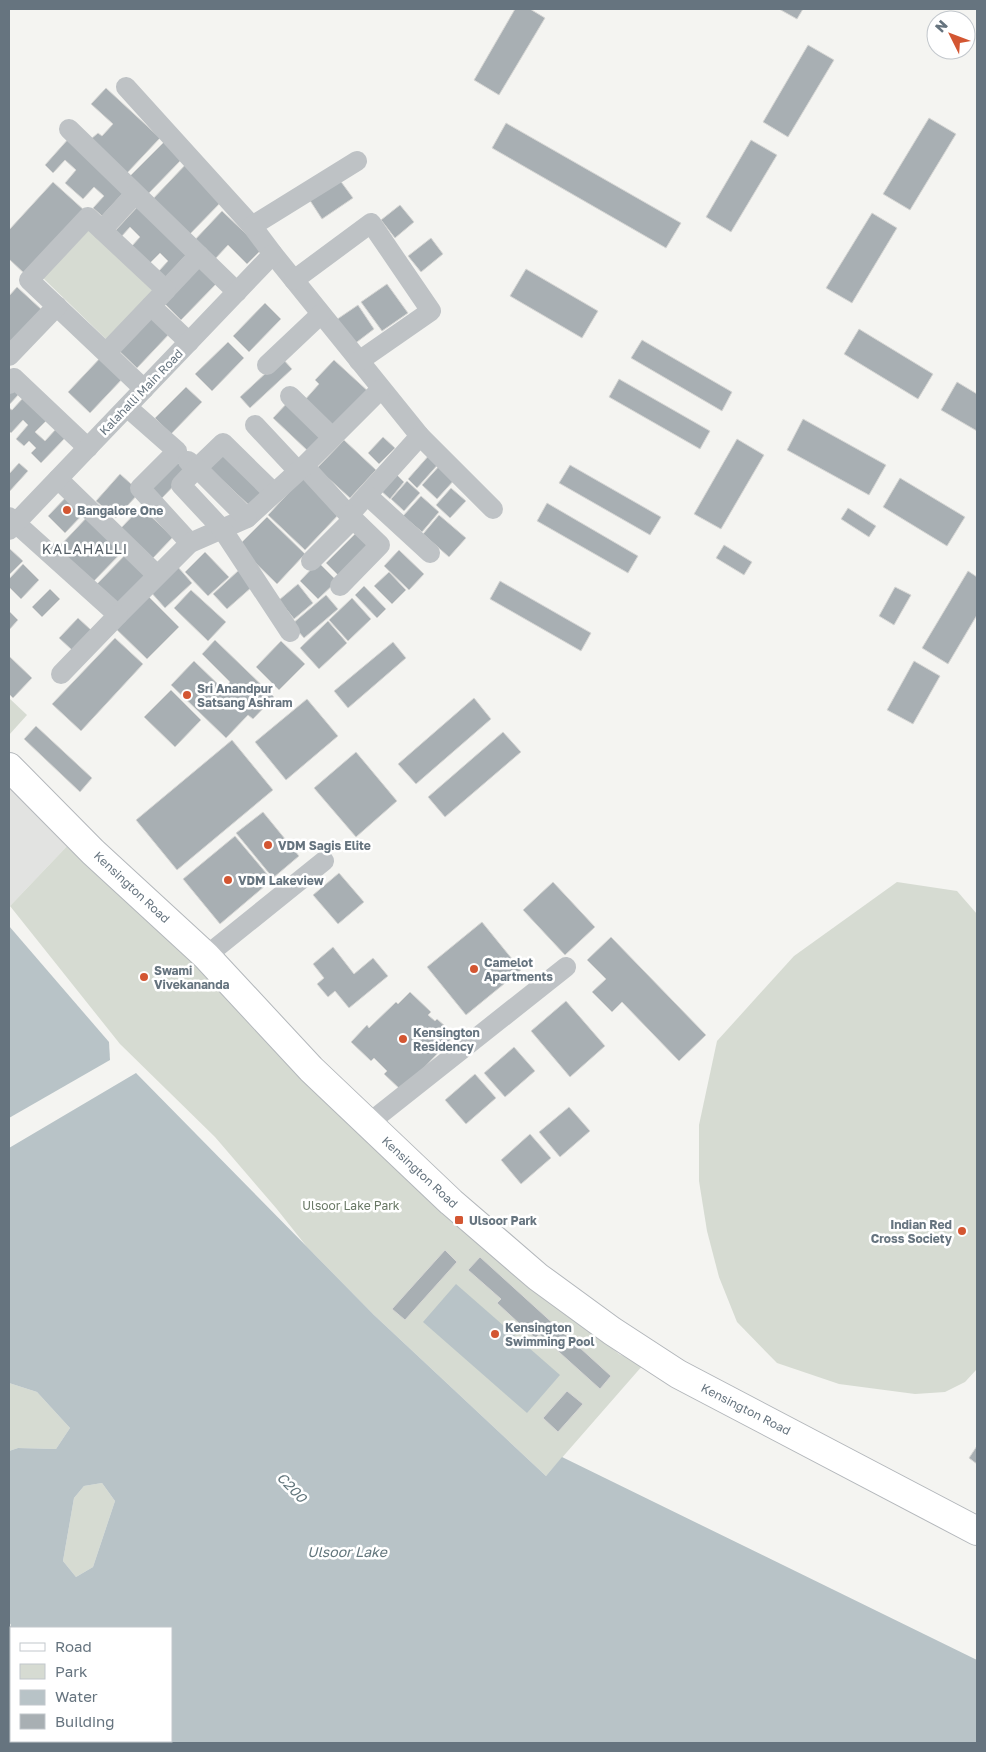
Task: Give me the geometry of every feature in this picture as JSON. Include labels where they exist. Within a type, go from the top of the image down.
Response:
[{"type":"main road","name":"Kensington Road","points":[[9,767],[93,852],[206,956],[312,1069],[451,1202],[538,1277],[612,1331],[678,1374],[977,1532]]},
{"type":"street","points":[[126,87],[252,226],[320,314],[420,436],[493,509]]},
{"type":"street","points":[[69,129],[237,292]]},
{"type":"street","points":[[252,226],[357,161]]},
{"type":"street","points":[[102,230],[136,194]]},
{"type":"street","points":[[144,389],[29,280],[88,217],[166,290]]},
{"type":"street","points":[[294,280],[372,223],[431,311],[359,361]]},
{"type":"street","name":"Kalahalli Main Road","points":[[11,523],[58,479],[273,254]]},
{"type":"street","points":[[106,353],[199,255]]},
{"type":"street","points":[[9,356],[56,306]]},
{"type":"street","points":[[151,306],[189,342]]},
{"type":"street","points":[[267,365],[320,314]]},
{"type":"street","points":[[11,378],[88,448]]},
{"type":"street","points":[[61,674],[190,543],[246,518],[301,469],[381,389]]},
{"type":"street","points":[[290,396],[332,437]]},
{"type":"street","points":[[127,407],[197,468],[246,518]]},
{"type":"street","points":[[255,425],[380,545],[340,586]]},
{"type":"street","points":[[311,561],[420,436]]},
{"type":"street","points":[[274,493],[222,443],[181,485],[222,529],[290,632]]},
{"type":"street","points":[[177,451],[140,488],[190,543]]},
{"type":"street","points":[[58,479],[157,575]]},
{"type":"street","points":[[367,495],[430,553]]},
{"type":"street","points":[[11,523],[118,615]]},
{"type":"street","points":[[206,956],[324,861]]},
{"type":"street","points":[[369,1123],[566,966]]},
{"type":"shaded area","points":[[9,780],[71,842],[10,906],[9,903]]},
{"type":"green space","points":[[90,229],[154,290],[107,340],[43,278]]},
{"type":"green space","points":[[9,698],[27,715],[9,735]]},
{"type":"green space","name":"Ulsoor Lake Park","points":[[71,842],[456,1226],[476,1236],[619,1354],[643,1365],[546,1476],[374,1315],[307,1247],[215,1137],[120,1044],[10,906]]},
{"type":"green space","points":[[897,882],[957,891],[977,914],[977,1369],[965,1382],[945,1392],[915,1394],[839,1384],[777,1363],[737,1322],[719,1277],[707,1231],[699,1181],[699,1125],[717,1041],[794,956]]},
{"type":"green space","points":[[9,1383],[37,1392],[70,1428],[56,1449],[18,1448],[9,1451]]},
{"type":"green space","points":[[102,1483],[115,1501],[93,1567],[76,1577],[63,1561],[74,1498],[84,1486]]},
{"type":"water","points":[[9,926],[109,1042],[110,1060],[9,1118]]},
{"type":"water","name":"Ulsoor Lake","points":[[136,1073],[374,1315],[546,1476],[562,1457],[977,1660],[977,1743],[9,1743],[9,1628],[11,1625],[9,1622],[9,1451],[18,1448],[56,1449],[70,1428],[37,1392],[9,1383],[9,1148]],"holes":[[[102,1483],[115,1501],[93,1567],[76,1577],[63,1561],[74,1498],[84,1486]]]},
{"type":"water","points":[[456,1284],[560,1375],[527,1413],[423,1322]]},
{"type":"building","points":[[515,9],[530,9],[545,18],[499,95],[474,80]]},
{"type":"building","points":[[779,9],[803,9],[797,19]]},
{"type":"building","points":[[808,45],[834,60],[788,137],[763,122]]},
{"type":"building","points":[[106,88],[160,138],[127,173],[91,139],[98,133],[102,136],[113,124],[91,104]]},
{"type":"building","points":[[929,118],[956,134],[910,210],[883,194]]},
{"type":"building","points":[[506,123],[681,223],[666,248],[492,148]]},
{"type":"building","points":[[70,137],[127,189],[102,216],[93,208],[104,196],[94,187],[83,199],[65,183],[76,170],[65,160],[53,173],[45,165]]},
{"type":"building","points":[[751,140],[777,155],[731,232],[706,217]]},
{"type":"building","points":[[164,142],[182,159],[148,194],[130,176]]},
{"type":"building","points":[[188,162],[225,198],[187,237],[150,202]]},
{"type":"building","points":[[339,179],[353,198],[322,219],[309,199]]},
{"type":"building","points":[[53,182],[85,211],[26,275],[9,259],[9,230]]},
{"type":"building","points":[[139,205],[189,252],[165,278],[158,272],[168,261],[160,253],[149,264],[131,247],[140,237],[130,227],[121,237],[115,231]]},
{"type":"building","points":[[400,205],[414,222],[395,238],[381,220]]},
{"type":"building","points":[[222,211],[262,249],[247,264],[228,245],[215,259],[191,244]]},
{"type":"building","points":[[872,213],[897,228],[852,303],[826,288]]},
{"type":"building","points":[[431,238],[443,254],[421,272],[408,256]]},
{"type":"building","points":[[196,263],[217,283],[181,320],[161,300]]},
{"type":"building","points":[[526,269],[598,311],[582,338],[510,296]]},
{"type":"building","points":[[387,284],[408,313],[382,331],[361,302]]},
{"type":"building","points":[[17,287],[42,310],[9,346],[9,296]]},
{"type":"building","points":[[265,303],[281,319],[249,352],[233,336]]},
{"type":"building","points":[[358,305],[374,329],[353,345],[336,320]]},
{"type":"building","points":[[151,311],[172,331],[137,368],[116,348]]},
{"type":"building","points":[[859,329],[933,374],[918,399],[844,354]]},
{"type":"building","points":[[642,340],[732,392],[722,411],[631,358]]},
{"type":"building","points":[[228,342],[244,358],[212,391],[195,374]]},
{"type":"building","points":[[103,355],[125,376],[90,413],[68,392]]},
{"type":"building","points":[[282,358],[292,369],[250,408],[240,397]]},
{"type":"building","points":[[334,360],[371,394],[335,432],[303,402],[319,384],[315,380]]},
{"type":"building","points":[[619,379],[710,431],[700,449],[609,397]]},
{"type":"building","points":[[957,382],[977,394],[977,431],[941,410]]},
{"type":"building","points":[[186,387],[202,402],[171,434],[155,418]]},
{"type":"building","points":[[12,388],[19,394],[9,405],[9,392]]},
{"type":"building","points":[[23,398],[46,421],[35,432],[45,441],[56,429],[65,438],[41,463],[31,453],[36,448],[29,441],[24,446],[16,439],[28,425],[23,420],[11,433],[9,431],[9,408],[12,410]]},
{"type":"building","points":[[290,400],[326,434],[309,452],[273,418]]},
{"type":"building","points":[[803,419],[886,465],[869,495],[787,450]]},
{"type":"building","points":[[383,437],[395,448],[379,464],[368,453]]},
{"type":"building","points":[[737,439],[764,455],[721,529],[694,514]]},
{"type":"building","points":[[344,440],[376,470],[350,498],[317,468]]},
{"type":"building","points":[[220,450],[267,496],[253,509],[206,465]]},
{"type":"building","points":[[431,453],[441,461],[417,488],[408,479]]},
{"type":"building","points":[[175,460],[187,472],[162,498],[150,486]]},
{"type":"building","points":[[19,463],[28,471],[9,492],[9,474]]},
{"type":"building","points":[[441,464],[456,478],[437,499],[422,485]]},
{"type":"building","points":[[570,465],[661,517],[650,535],[559,483]]},
{"type":"building","points":[[394,472],[404,482],[390,499],[379,489]]},
{"type":"building","points":[[120,474],[140,492],[116,518],[96,501]]},
{"type":"building","points":[[304,476],[342,511],[305,550],[268,515]]},
{"type":"building","points":[[900,478],[965,517],[947,546],[883,507]]},
{"type":"building","points":[[407,481],[420,493],[404,511],[391,499]]},
{"type":"building","points":[[451,488],[466,501],[450,518],[436,505]]},
{"type":"building","points":[[68,495],[85,512],[65,533],[48,516]]},
{"type":"building","points":[[421,496],[439,512],[422,532],[403,516]]},
{"type":"building","points":[[547,503],[638,556],[628,573],[537,521]]},
{"type":"building","points":[[141,507],[173,537],[153,558],[121,528]]},
{"type":"building","points":[[848,508],[876,526],[869,537],[841,519]]},
{"type":"building","points":[[90,514],[125,549],[92,583],[57,549]]},
{"type":"building","points":[[439,515],[466,538],[449,557],[423,534]]},
{"type":"building","points":[[267,517],[305,554],[277,584],[238,546]]},
{"type":"building","points":[[357,532],[372,547],[341,578],[326,563]]},
{"type":"building","points":[[724,545],[752,562],[744,575],[716,558]]},
{"type":"building","points":[[10,549],[23,561],[9,575],[9,551]]},
{"type":"building","points":[[399,550],[424,574],[409,590],[384,566]]},
{"type":"building","points":[[205,552],[229,577],[208,596],[185,572]]},
{"type":"building","points":[[127,553],[148,574],[118,605],[97,584]]},
{"type":"building","points":[[318,562],[337,581],[318,599],[300,581]]},
{"type":"building","points":[[23,564],[39,580],[21,599],[9,587],[9,579]]},
{"type":"building","points":[[177,566],[192,583],[165,608],[149,590]]},
{"type":"building","points":[[239,570],[253,586],[227,609],[213,594]]},
{"type":"building","points":[[968,571],[977,577],[977,615],[948,664],[922,648]]},
{"type":"building","points":[[389,572],[406,590],[392,604],[374,586]]},
{"type":"building","points":[[500,581],[591,633],[581,651],[490,599]]},
{"type":"building","points":[[298,584],[313,603],[294,619],[279,600]]},
{"type":"building","points":[[364,586],[386,609],[377,618],[355,595]]},
{"type":"building","points":[[895,587],[911,595],[894,625],[879,616]]},
{"type":"building","points":[[50,589],[60,599],[42,617],[32,607]]},
{"type":"building","points":[[191,590],[226,622],[208,641],[174,608]]},
{"type":"building","points":[[144,592],[179,627],[147,659],[112,625]]},
{"type":"building","points":[[326,595],[338,609],[304,638],[292,624]]},
{"type":"building","points":[[352,598],[371,619],[348,641],[329,620]]},
{"type":"building","points":[[9,611],[18,620],[9,630]]},
{"type":"building","points":[[78,618],[91,630],[72,650],[59,638]]},
{"type":"building","points":[[328,621],[347,643],[319,669],[300,648]]},
{"type":"building","points":[[115,638],[143,664],[81,731],[52,704]]},
{"type":"building","points":[[215,640],[274,697],[253,719],[248,715],[226,738],[171,685],[194,661],[223,689],[230,682],[202,654]]},
{"type":"building","points":[[281,641],[305,664],[279,690],[256,667]]},
{"type":"building","points":[[393,642],[406,658],[348,708],[334,691]]},
{"type":"building","points":[[9,656],[32,678],[13,698],[9,694]]},
{"type":"building","points":[[914,661],[940,676],[913,724],[887,710]]},
{"type":"building","points":[[171,690],[201,720],[175,747],[144,717]]},
{"type":"building","points":[[474,698],[491,719],[416,784],[398,764]]},
{"type":"building","points":[[307,699],[338,736],[286,780],[255,742]]},
{"type":"building","points":[[36,726],[92,778],[80,792],[24,739]]},
{"type":"building","points":[[503,732],[521,752],[445,817],[428,797]]},
{"type":"building","points":[[232,740],[273,790],[177,870],[136,820]]},
{"type":"building","points":[[356,752],[397,801],[356,837],[314,788]]},
{"type":"building","name":"VDM Sagis Elite","points":[[263,812],[299,856],[273,878],[236,833]]},
{"type":"building","name":"VDM Lakeview","points":[[235,836],[272,880],[220,924],[183,879]]},
{"type":"building","points":[[339,873],[364,902],[338,924],[313,895]]},
{"type":"building","points":[[553,882],[595,927],[565,955],[523,910]]},
{"type":"building","name":"Camelot Apartments","points":[[482,922],[521,970],[466,1015],[427,967]]},
{"type":"building","points":[[611,937],[706,1035],[679,1061],[622,1002],[612,1012],[592,992],[606,979],[587,960]]},
{"type":"building","points":[[333,947],[354,974],[373,958],[388,976],[349,1008],[335,991],[328,997],[317,984],[324,978],[313,964]]},
{"type":"building","name":"Kensington Residency","points":[[410,992],[431,1012],[428,1015],[435,1021],[437,1019],[455,1035],[402,1091],[384,1074],[387,1071],[374,1058],[371,1061],[351,1042],[367,1025],[369,1028],[396,1002],[398,1004]]},
{"type":"building","points":[[566,1001],[605,1046],[570,1077],[531,1031]]},
{"type":"building","points":[[514,1047],[535,1071],[505,1097],[484,1073]]},
{"type":"building","points":[[475,1074],[496,1098],[466,1124],[445,1100]]},
{"type":"building","points":[[569,1107],[590,1131],[560,1157],[539,1132]]},
{"type":"building","points":[[530,1134],[551,1158],[521,1184],[501,1160]]},
{"type":"building","points":[[445,1250],[457,1262],[405,1320],[392,1309]]},
{"type":"building","points":[[480,1257],[611,1376],[600,1389],[539,1334],[536,1339],[497,1303],[501,1299],[468,1270]]},
{"type":"building","points":[[567,1391],[583,1404],[558,1432],[543,1418]]},
{"type":"building","points":[[977,1446],[977,1464],[969,1458]]},
{"type":"place","name":"Bangalore One","points":[[67,510]]},
{"type":"place","name":"Sri Anandpur Satsang Ashram","points":[[187,695]]},
{"type":"place","name":"VDM Sagis Elite","points":[[268,845]]},
{"type":"place","name":"VDM Lakeview","points":[[228,880]]},
{"type":"place","name":"Camelot Apartments","points":[[474,969]]},
{"type":"place","name":"Swami Vivekananda","points":[[144,977]]},
{"type":"place","name":"Kensington Residency","points":[[403,1039]]},
{"type":"place","name":"Ulsoor Park","points":[[459,1220]]},
{"type":"place","name":"Indian Red Cross Society","points":[[962,1231]]},
{"type":"place","name":"Kensington Swimming Pool","points":[[495,1334]]},
{"type":"district","name":"KALAHALLI","points":[[85,548]]},
{"type":"water label","name":"C200","points":[[292,1487]]}]
